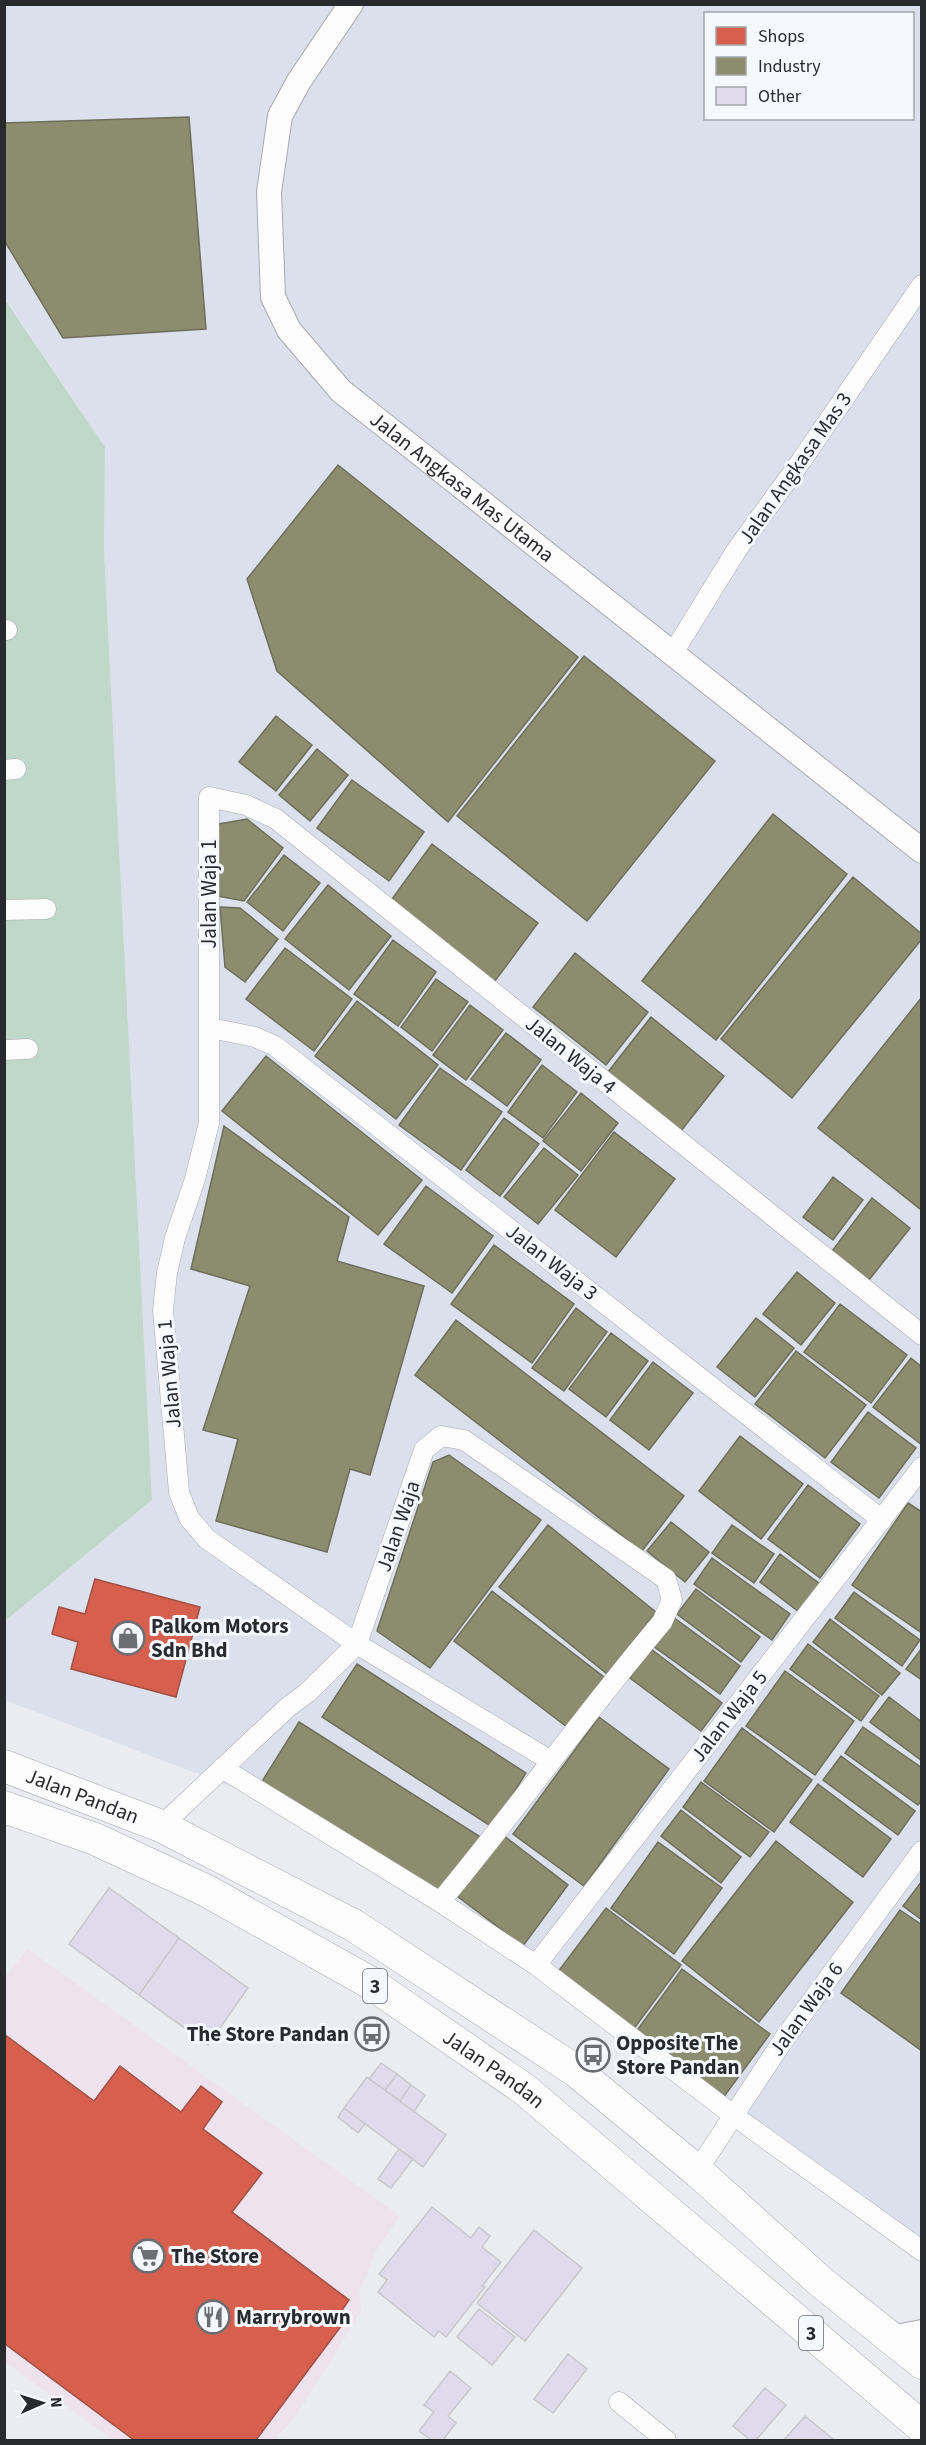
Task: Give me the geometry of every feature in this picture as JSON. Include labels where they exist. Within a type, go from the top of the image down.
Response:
[{"type":"highway","name":"Jalan Pandan","points":[[4,1766],[161,1826],[353,1925],[576,2071],[697,2171],[821,2282],[921,2363]]},
{"type":"highway","name":"Jalan Pandan","points":[[4,1807],[95,1839],[207,1891],[369,1982],[524,2089],[921,2427]]},
{"type":"street","name":"Jalan Angkasa Mas Utama","points":[[351,4],[299,81],[280,116],[269,192],[269,233],[273,297],[282,319],[341,391],[921,851]]},
{"type":"street","name":"Jalan Angkasa Mas 3","points":[[673,653],[736,551],[801,461],[921,285]]},
{"type":"street","name":"Jalan Waja 1","points":[[209,797],[209,1123],[167,1273],[163,1310],[179,1492],[189,1518],[207,1539],[357,1644],[551,1761]]},
{"type":"street","name":"Jalan Waja 4","points":[[209,797],[246,806],[276,819],[921,1335]]},
{"type":"street","points":[[4,910],[46,909]]},
{"type":"street","name":"Jalan Waja 3","points":[[210,1028],[255,1037],[275,1046],[882,1520]]},
{"type":"street","points":[[4,1050],[28,1049]]},
{"type":"street","name":"Jalan Waja","points":[[161,1826],[288,1707],[307,1693],[357,1644],[424,1450],[441,1436],[465,1440],[666,1579],[672,1600],[662,1622],[551,1761]]},
{"type":"street","name":"Jalan Waja 5","points":[[536,1965],[921,1467]]},
{"type":"street","points":[[440,1902],[496,1835],[551,1761]]},
{"type":"street","points":[[222,1768],[440,1902],[536,1965],[733,2115],[921,2251]]},
{"type":"street","name":"Jalan Waja 6","points":[[697,2171],[783,2039],[921,1851]]},
{"type":"street","points":[[890,2337],[921,2332]]},
{"type":"street","points":[[619,2402],[666,2440]]},
{"type":"shaded area","points":[[4,5],[921,5],[921,2249],[473,1931],[240,1790],[5,1700],[5,1621],[152,1500],[104,549],[105,447],[5,298]]},
{"type":"shaded area","name":"The Store","points":[[28,1949],[400,2216],[376,2251],[359,2293],[361,2312],[298,2413],[275,2440],[113,2440],[5,2362],[5,1976]]},
{"type":"green space","points":[[4,298],[105,447],[104,549],[152,1500],[5,1621]]},
{"type":"building: Shops","name":"Palkom Motors Sdn Bhd","points":[[95,1579],[200,1607],[176,1697],[71,1669],[78,1642],[52,1634],[59,1607],[85,1614]]},
{"type":"building: Shops","name":"The Store","points":[[4,2034],[94,2101],[120,2066],[181,2112],[201,2086],[222,2102],[203,2129],[262,2173],[232,2212],[349,2300],[338,2316],[345,2321],[256,2440],[134,2440],[4,2343]]},
{"type":"building: Industry","points":[[189,117],[206,329],[63,338],[4,240],[4,123]]},
{"type":"building: Industry","points":[[338,465],[578,657],[448,822],[277,671],[247,579]]},
{"type":"building: Industry","points":[[584,656],[715,761],[587,921],[457,816]]},
{"type":"building: Industry","points":[[276,716],[312,745],[276,791],[239,762]]},
{"type":"building: Industry","points":[[317,749],[348,775],[310,821],[279,795]]},
{"type":"building: Industry","points":[[352,780],[424,832],[389,881],[317,828]]},
{"type":"building: Industry","points":[[773,814],[847,874],[716,1040],[642,981]]},
{"type":"building: Industry","points":[[247,819],[283,848],[244,901],[218,896],[216,872],[219,824]]},
{"type":"building: Industry","points":[[432,844],[538,923],[495,981],[389,903]]},
{"type":"building: Industry","points":[[284,855],[320,883],[283,931],[247,902]]},
{"type":"building: Industry","points":[[853,877],[922,934],[922,939],[792,1098],[721,1039]]},
{"type":"building: Industry","points":[[328,885],[391,936],[349,990],[285,939]]},
{"type":"building: Industry","points":[[220,907],[240,908],[278,939],[245,982],[225,967]]},
{"type":"building: Industry","points":[[393,940],[436,972],[398,1026],[354,994]]},
{"type":"building: Industry","points":[[285,948],[352,999],[314,1051],[246,999]]},
{"type":"building: Industry","points":[[575,953],[648,1012],[606,1065],[533,1007]]},
{"type":"building: Industry","points":[[436,979],[468,1002],[432,1051],[401,1027]]},
{"type":"building: Industry","points":[[922,997],[922,1207],[920,1209],[818,1128]]},
{"type":"building: Industry","points":[[357,1001],[438,1065],[396,1119],[315,1056]]},
{"type":"building: Industry","points":[[470,1005],[503,1030],[466,1080],[433,1055]]},
{"type":"building: Industry","points":[[651,1017],[724,1076],[681,1131],[608,1072]]},
{"type":"building: Industry","points":[[506,1033],[541,1060],[507,1106],[471,1079]]},
{"type":"building: Industry","points":[[266,1056],[422,1180],[378,1235],[222,1111]]},
{"type":"building: Industry","points":[[542,1065],[577,1092],[543,1138],[508,1112]]},
{"type":"building: Industry","points":[[440,1068],[502,1112],[461,1170],[399,1125]]},
{"type":"building: Industry","points":[[581,1093],[618,1123],[581,1171],[543,1141]]},
{"type":"building: Industry","points":[[504,1118],[539,1144],[500,1196],[466,1170]]},
{"type":"building: Industry","points":[[224,1126],[349,1217],[337,1261],[424,1286],[370,1475],[350,1469],[327,1552],[216,1521],[238,1439],[203,1430],[250,1286],[191,1269]]},
{"type":"building: Industry","points":[[614,1132],[675,1179],[616,1257],[555,1210]]},
{"type":"building: Industry","points":[[544,1148],[578,1175],[538,1224],[504,1197]]},
{"type":"building: Industry","points":[[833,1177],[863,1200],[833,1240],[803,1217]]},
{"type":"building: Industry","points":[[426,1186],[493,1236],[452,1293],[384,1244]]},
{"type":"building: Industry","points":[[872,1198],[910,1228],[869,1280],[832,1251]]},
{"type":"building: Industry","points":[[494,1245],[574,1304],[532,1363],[451,1304]]},
{"type":"building: Industry","points":[[797,1272],[835,1303],[801,1345],[763,1314]]},
{"type":"building: Industry","points":[[840,1304],[907,1355],[871,1403],[804,1352]]},
{"type":"building: Industry","points":[[576,1308],[607,1332],[564,1391],[532,1368]]},
{"type":"building: Industry","points":[[756,1318],[794,1348],[755,1397],[717,1367]]},
{"type":"building: Industry","points":[[456,1320],[684,1496],[642,1551],[415,1375]]},
{"type":"building: Industry","points":[[611,1333],[648,1361],[606,1417],[569,1389]]},
{"type":"building: Industry","points":[[796,1351],[866,1405],[825,1458],[755,1404]]},
{"type":"building: Industry","points":[[911,1358],[922,1367],[922,1445],[873,1407]]},
{"type":"building: Industry","points":[[653,1362],[693,1393],[649,1450],[610,1420]]},
{"type":"building: Industry","points":[[868,1412],[916,1448],[879,1498],[831,1462]]},
{"type":"building: Industry","points":[[740,1436],[803,1484],[761,1539],[699,1491]]},
{"type":"building: Industry","points":[[449,1455],[541,1520],[430,1668],[377,1631],[433,1462]]},
{"type":"building: Industry","points":[[808,1485],[860,1524],[820,1578],[768,1539]]},
{"type":"building: Industry","points":[[908,1503],[922,1512],[922,1633],[852,1585]]},
{"type":"building: Industry","points":[[671,1522],[709,1552],[685,1582],[647,1551]]},
{"type":"building: Industry","points":[[548,1525],[656,1612],[607,1674],[499,1587]]},
{"type":"building: Industry","points":[[732,1525],[774,1554],[754,1583],[712,1553]]},
{"type":"building: Industry","points":[[780,1554],[820,1584],[799,1612],[760,1582]]},
{"type":"building: Industry","points":[[712,1558],[790,1614],[772,1640],[694,1584]]},
{"type":"building: Industry","points":[[696,1589],[760,1637],[741,1662],[677,1614]]},
{"type":"building: Industry","points":[[492,1591],[604,1677],[567,1727],[454,1641]]},
{"type":"building: Industry","points":[[854,1592],[920,1640],[902,1666],[835,1618]]},
{"type":"building: Industry","points":[[673,1617],[740,1666],[720,1694],[653,1646]]},
{"type":"building: Industry","points":[[830,1619],[900,1673],[882,1695],[813,1642]]},
{"type":"building: Industry","points":[[808,1644],[879,1696],[861,1721],[790,1669]]},
{"type":"building: Industry","points":[[922,1648],[922,1680],[906,1669]]},
{"type":"building: Industry","points":[[651,1649],[722,1703],[701,1731],[630,1678]]},
{"type":"building: Industry","points":[[357,1664],[526,1773],[492,1827],[322,1717]]},
{"type":"building: Industry","points":[[785,1671],[854,1721],[815,1775],[746,1726]]},
{"type":"building: Industry","points":[[889,1697],[922,1722],[922,1761],[870,1722]]},
{"type":"building: Industry","points":[[599,1717],[669,1769],[584,1886],[513,1834]]},
{"type":"building: Industry","points":[[299,1722],[482,1838],[437,1895],[261,1783]]},
{"type":"building: Industry","points":[[863,1727],[922,1768],[922,1800],[918,1805],[845,1753]]},
{"type":"building: Industry","points":[[742,1728],[812,1780],[774,1832],[704,1781]]},
{"type":"building: Industry","points":[[841,1756],[915,1811],[898,1835],[823,1780]]},
{"type":"building: Industry","points":[[701,1782],[769,1832],[750,1857],[683,1807]]},
{"type":"building: Industry","points":[[818,1784],[891,1839],[863,1877],[790,1822]]},
{"type":"building: Industry","points":[[681,1810],[741,1857],[721,1883],[661,1836]]},
{"type":"building: Industry","points":[[503,1835],[568,1885],[523,1946],[457,1896]]},
{"type":"building: Industry","points":[[776,1841],[853,1902],[759,2022],[682,1961]]},
{"type":"building: Industry","points":[[658,1842],[722,1888],[674,1954],[611,1908]]},
{"type":"building: Industry","points":[[922,1881],[922,1920],[903,1906]]},
{"type":"building: Industry","points":[[606,1908],[681,1965],[633,2030],[557,1973]]},
{"type":"building: Industry","points":[[900,1910],[922,1925],[922,2051],[841,1993]]},
{"type":"building: Industry","points":[[682,1969],[770,2034],[723,2098],[635,2033]]},
{"type":"building: Other","points":[[109,1888],[179,1938],[139,1995],[69,1944]]},
{"type":"building: Other","points":[[179,1938],[248,1988],[208,2045],[139,1995]]},
{"type":"building: Other","points":[[367,2022],[387,2036],[380,2046],[360,2032]]},
{"type":"building: Other","points":[[381,2063],[397,2074],[385,2090],[369,2079]]},
{"type":"building: Other","points":[[397,2074],[411,2085],[400,2101],[385,2090]]},
{"type":"building: Other","points":[[367,2077],[446,2135],[423,2167],[344,2108]]},
{"type":"building: Other","points":[[411,2085],[425,2095],[414,2112],[400,2101]]},
{"type":"building: Other","points":[[344,2108],[365,2124],[358,2133],[338,2117]]},
{"type":"building: Other","points":[[399,2149],[413,2159],[391,2188],[378,2179]]},
{"type":"building: Other","points":[[432,2207],[471,2238],[479,2227],[490,2236],[482,2247],[501,2262],[482,2286],[485,2287],[446,2337],[439,2331],[434,2337],[378,2292],[387,2280],[379,2274]]},
{"type":"building: Other","points":[[534,2230],[582,2268],[525,2341],[477,2303]]},
{"type":"building: Other","points":[[479,2309],[515,2337],[492,2365],[457,2337]]},
{"type":"building: Other","points":[[568,2354],[587,2369],[553,2413],[534,2399]]},
{"type":"building: Other","points":[[450,2371],[471,2388],[448,2416],[456,2423],[443,2440],[432,2440],[419,2431],[434,2412],[424,2405]]},
{"type":"building: Other","points":[[765,2388],[786,2405],[756,2440],[750,2440],[733,2426]]},
{"type":"building: Other","points":[[805,2416],[834,2440],[784,2440]]},
{"type":"place","name":"Palkom Motors Sdn Bhd","points":[[128,1638]]},
{"type":"place","name":"The Store Pandan","points":[[372,2034]]},
{"type":"place","name":"Opposite The Store Pandan","points":[[593,2055]]},
{"type":"place","name":"The Store","points":[[148,2256]]},
{"type":"place","name":"Marrybrown","points":[[213,2317]]}]
